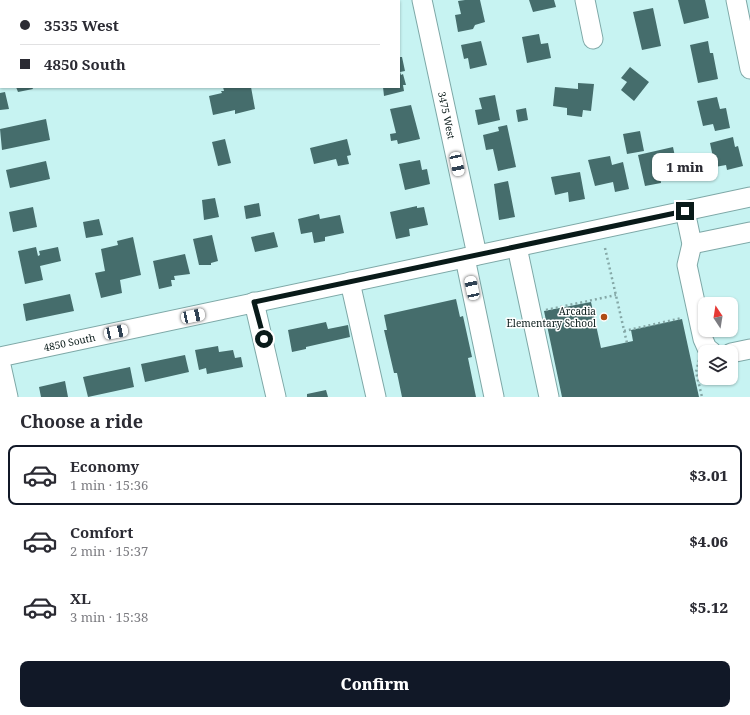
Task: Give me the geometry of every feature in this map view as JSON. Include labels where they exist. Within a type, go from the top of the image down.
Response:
[{"type":"street","name":"3475 West","points":[[422,0],[471,256],[494,397]]},
{"type":"street","points":[[585,0],[593,39]]},
{"type":"street","points":[[736,0],[750,69]]},
{"type":"street","name":"4850 South","points":[[0,357],[750,197]]},
{"type":"street","points":[[685,211],[692,244],[687,265],[702,339],[705,345]]},
{"type":"street","points":[[692,244],[750,232]]},
{"type":"street","points":[[517,247],[549,397]]},
{"type":"street","points":[[350,282],[376,397]]},
{"type":"street","points":[[254,302],[276,397]]},
{"type":"street","points":[[738,351],[750,349]]},
{"type":"street","points":[[0,361],[8,397]]},
{"type":"path","points":[[605,248],[627,343]]},
{"type":"path","points":[[539,311],[616,295]]},
{"type":"path","points":[[624,331],[683,318]]},
{"type":"path","points":[[698,369],[696,372],[698,380]]},
{"type":"path","points":[[699,385],[702,397]]},
{"type":"building","points":[[480,0],[485,22],[475,25],[473,29],[458,32],[455,15],[461,14],[458,1]]},
{"type":"building","points":[[529,0],[554,0],[556,7],[533,12]]},
{"type":"building","points":[[678,0],[705,0],[709,18],[684,24]]},
{"type":"building","points":[[653,8],[661,46],[642,50],[633,12]]},
{"type":"building","points":[[539,34],[541,44],[548,43],[551,58],[527,63],[522,37]]},
{"type":"building","points":[[481,41],[487,65],[470,69],[468,58],[464,59],[461,45]]},
{"type":"building","points":[[708,41],[710,53],[713,53],[718,79],[698,83],[690,45]]},
{"type":"building","points":[[400,57],[402,57],[405,71],[400,72]]},
{"type":"building","points":[[630,67],[649,82],[634,101],[621,90],[627,82],[621,78]]},
{"type":"building","points":[[400,72],[401,75],[403,74],[406,85],[403,85],[404,91],[384,96],[383,88],[400,88]]},
{"type":"building","points":[[578,83],[594,84],[591,111],[583,110],[582,117],[567,115],[567,108],[553,106],[555,87],[578,89]]},
{"type":"building","points":[[16,88],[33,89],[18,92]]},
{"type":"building","points":[[223,88],[251,88],[255,109],[235,114],[235,110],[213,115],[209,96],[222,93],[221,91],[224,91]]},
{"type":"building","points":[[5,92],[9,109],[0,110],[0,93]]},
{"type":"building","points":[[495,95],[500,120],[478,125],[475,110],[482,109],[479,98]]},
{"type":"building","points":[[717,97],[720,109],[726,108],[730,128],[715,131],[713,124],[703,126],[697,101]]},
{"type":"building","points":[[411,105],[420,139],[398,144],[397,140],[391,141],[390,134],[396,133],[390,109]]},
{"type":"building","points":[[526,108],[528,120],[518,122],[516,110]]},
{"type":"building","points":[[46,119],[50,140],[2,150],[0,129]]},
{"type":"building","points":[[507,125],[516,167],[498,171],[493,149],[486,150],[483,135],[499,131],[498,127]]},
{"type":"building","points":[[640,131],[644,151],[627,154],[623,134]]},
{"type":"building","points":[[733,137],[735,147],[738,146],[743,166],[727,170],[726,165],[715,167],[710,143]]},
{"type":"building","points":[[225,139],[231,163],[218,166],[212,142]]},
{"type":"building","points":[[347,139],[351,155],[347,156],[349,164],[338,166],[336,159],[314,164],[310,148]]},
{"type":"building","points":[[673,147],[678,171],[660,175],[661,183],[645,186],[638,155]]},
{"type":"building","points":[[610,156],[612,165],[623,162],[629,189],[615,192],[613,182],[595,186],[588,160]]},
{"type":"building","points":[[420,160],[422,170],[427,169],[430,184],[405,190],[399,164]]},
{"type":"building","points":[[46,161],[50,179],[10,188],[6,170]]},
{"type":"building","points":[[580,172],[585,199],[569,202],[568,192],[555,195],[551,177]]},
{"type":"building","points":[[508,181],[515,217],[499,220],[494,184]]},
{"type":"building","points":[[215,198],[219,217],[204,220],[202,200]]},
{"type":"building","points":[[259,203],[261,216],[246,219],[244,206]]},
{"type":"building","points":[[417,206],[417,208],[424,207],[428,225],[409,229],[410,236],[396,239],[390,212]]},
{"type":"building","points":[[33,207],[37,227],[13,232],[9,212]]},
{"type":"building","points":[[319,214],[320,219],[340,215],[344,233],[325,237],[325,241],[314,243],[312,232],[301,234],[298,219]]},
{"type":"building","points":[[99,219],[103,235],[86,238],[83,222]]},
{"type":"building","points":[[274,232],[278,247],[255,252],[251,237]]},
{"type":"building","points":[[212,235],[218,261],[211,263],[211,265],[199,265],[193,239]]},
{"type":"building","points":[[133,237],[141,275],[120,280],[122,293],[101,298],[95,273],[105,271],[101,249],[118,245],[117,241]]},
{"type":"building","points":[[36,247],[38,256],[40,255],[39,251],[58,247],[61,261],[40,266],[43,280],[25,284],[18,251]]},
{"type":"building","points":[[185,254],[190,274],[174,276],[175,280],[171,280],[172,286],[159,289],[153,261]]},
{"type":"building","points":[[70,294],[74,311],[26,321],[23,304]]},
{"type":"building","points":[[456,299],[460,317],[463,316],[472,357],[468,358],[476,397],[402,397],[397,373],[394,373],[384,330],[387,330],[384,315]]},
{"type":"building","name":"Arcadia Elementary School","points":[[591,302],[601,348],[633,341],[631,330],[682,319],[699,397],[562,397],[544,311]]},
{"type":"building","points":[[326,322],[328,329],[348,325],[350,337],[306,347],[306,349],[292,352],[288,330]]},
{"type":"building","points":[[218,346],[219,352],[233,350],[235,358],[241,357],[243,367],[207,374],[206,368],[199,370],[195,350]]},
{"type":"building","points":[[185,355],[189,372],[145,382],[141,364]]},
{"type":"building","points":[[130,367],[134,387],[88,397],[83,377]]},
{"type":"building","points":[[65,381],[68,397],[41,397],[39,387]]},
{"type":"building","points":[[326,390],[328,397],[307,397],[307,394]]},
{"type":"place","name":"Arcadia Elementary School","points":[[604,317]]},
{"type":"route","points":[[264,339],[254,302],[685,211]]}]
